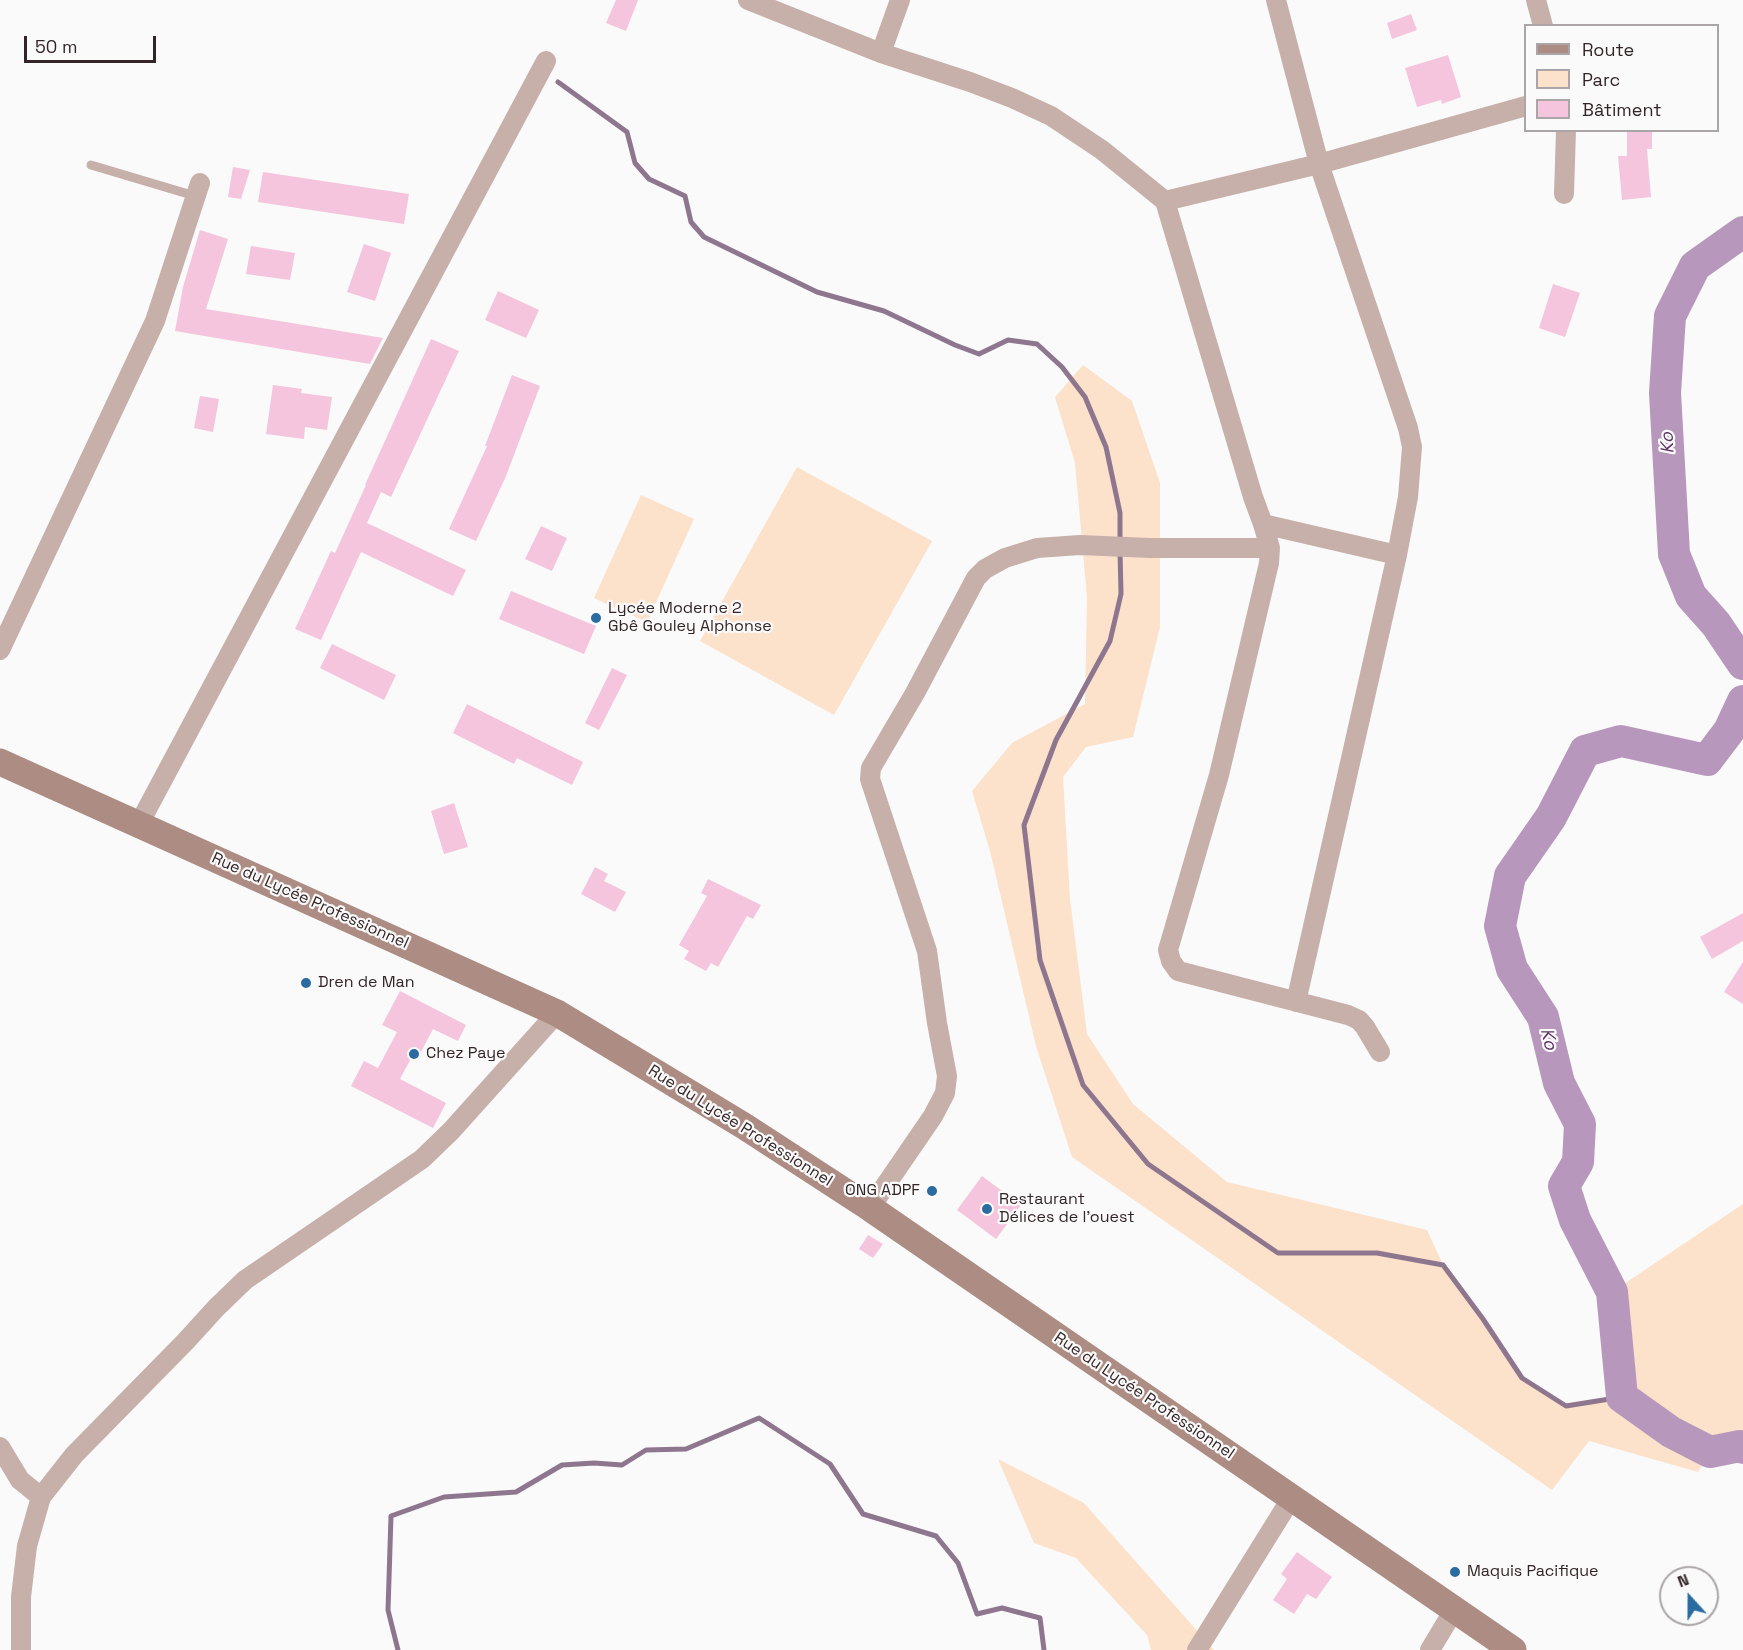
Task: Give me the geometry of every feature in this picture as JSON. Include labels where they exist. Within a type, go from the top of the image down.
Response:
[{"type":"main road","name":"Rue du Lycée Professionnel","points":[[0,762],[557,1013],[744,1126],[870,1208],[1513,1650]]},
{"type":"street","points":[[748,0],[881,52],[1012,98],[1051,116],[1102,150],[1165,201],[1252,497],[1270,548],[1269,563],[1220,775],[1168,950],[1171,961],[1178,970],[1348,1015],[1359,1020],[1380,1052]]},
{"type":"street","points":[[881,52],[900,0]]},
{"type":"street","points":[[1276,0],[1319,164],[1408,428],[1412,447],[1397,555],[1296,1002]]},
{"type":"street","points":[[1536,0],[1542,24]]},
{"type":"street","points":[[139,824],[546,61]]},
{"type":"street","points":[[1165,201],[1319,164],[1524,107]]},
{"type":"street","points":[[1564,194],[1566,132]]},
{"type":"street","points":[[0,650],[155,321],[197,189]]},
{"type":"street","points":[[1263,524],[1397,555]]},
{"type":"street","points":[[870,1208],[933,1116],[945,1093],[947,1076],[927,951],[870,779],[871,768],[915,693],[976,578],[1005,558],[1037,548],[1080,545],[1150,548],[1270,548]]},
{"type":"street","points":[[21,1650],[21,1597],[27,1546],[41,1497],[75,1455],[246,1280],[422,1159],[451,1131],[557,1013]]},
{"type":"street","points":[[0,1447],[20,1480],[41,1497]]},
{"type":"street","points":[[1197,1650],[1292,1497]]},
{"type":"street","points":[[1430,1650],[1454,1610]]},
{"type":"lane","points":[[91,165],[197,189]]},
{"type":"green space","points":[[1083,365],[1132,401],[1160,483],[1160,627],[1133,737],[1086,747],[1063,777],[1070,899],[1087,1034],[1133,1104],[1227,1182],[1427,1230],[1443,1265],[1483,1319],[1522,1378],[1566,1406],[1622,1397],[1612,1292],[1743,1204],[1743,1448],[1740,1446],[1710,1452],[1698,1472],[1589,1441],[1552,1490],[1072,1157],[1036,1046],[990,851],[972,791],[1012,743],[1085,704],[1087,597],[1075,463],[1055,397]]},
{"type":"green space","points":[[797,467],[932,541],[834,715],[700,641]]},
{"type":"green space","points":[[641,495],[694,519],[647,622],[594,598]]},
{"type":"green space","points":[[998,1459],[1084,1503],[1214,1650],[1151,1650],[1147,1635],[1076,1558],[1034,1543]]},
{"type":"building","points":[[616,0],[638,0],[626,31],[606,23]]},
{"type":"building","points":[[1411,14],[1417,30],[1392,39],[1387,23]]},
{"type":"building","points":[[1448,55],[1461,97],[1442,104],[1441,100],[1417,107],[1405,68]]},
{"type":"building","points":[[1627,132],[1652,132],[1652,149],[1647,149],[1651,197],[1622,200],[1618,156],[1627,156]]},
{"type":"building","points":[[233,167],[250,170],[241,199],[228,197]]},
{"type":"building","points":[[263,172],[409,194],[404,224],[258,202]]},
{"type":"building","points":[[200,230],[228,239],[206,309],[383,338],[370,364],[175,331],[183,287]]},
{"type":"building","points":[[364,244],[391,253],[375,301],[347,292]]},
{"type":"building","points":[[251,246],[295,253],[290,280],[246,274]]},
{"type":"building","points":[[1553,284],[1580,293],[1565,337],[1539,328]]},
{"type":"building","points":[[498,291],[539,310],[526,338],[485,320]]},
{"type":"building","points":[[431,339],[459,351],[391,497],[381,492],[367,523],[466,570],[453,596],[361,552],[321,640],[295,629],[331,551],[335,553]]},
{"type":"building","points":[[512,375],[540,386],[506,476],[476,541],[449,529],[487,446],[485,446]]},
{"type":"building","points":[[273,385],[302,389],[301,393],[332,397],[327,430],[305,427],[304,439],[266,434]]},
{"type":"building","points":[[200,396],[219,399],[213,432],[194,428]]},
{"type":"building","points":[[541,526],[567,538],[552,571],[525,559]]},
{"type":"building","points":[[511,591],[596,626],[584,654],[499,619]]},
{"type":"building","points":[[332,644],[396,675],[384,700],[320,668]]},
{"type":"building","points":[[612,668],[627,675],[599,730],[585,723]]},
{"type":"building","points":[[467,704],[583,762],[572,785],[517,758],[514,764],[453,733]]},
{"type":"building","points":[[454,803],[468,847],[444,854],[431,811]]},
{"type":"building","points":[[595,867],[608,874],[604,881],[626,892],[615,912],[581,894]]},
{"type":"building","points":[[708,879],[761,905],[753,919],[747,916],[718,967],[711,963],[706,971],[684,959],[689,951],[679,945],[707,896],[701,893]]},
{"type":"building","points":[[1743,913],[1743,941],[1712,959],[1700,937]]},
{"type":"building","points":[[1743,962],[1743,1004],[1724,992]]},
{"type":"building","points":[[400,991],[466,1025],[458,1041],[433,1029],[421,1052],[416,1049],[400,1079],[446,1103],[433,1128],[351,1086],[364,1061],[378,1068],[397,1032],[382,1025]]},
{"type":"building","points":[[982,1176],[1021,1205],[996,1239],[957,1210]]},
{"type":"building","points":[[868,1235],[883,1244],[873,1258],[859,1249]]},
{"type":"building","points":[[1297,1552],[1332,1577],[1316,1599],[1307,1594],[1294,1614],[1273,1600],[1287,1579],[1281,1574]]},
{"type":"waterway","points":[[558,82],[627,132],[635,163],[649,179],[685,196],[691,222],[704,237],[817,292],[884,311],[979,354],[1008,340],[1037,344],[1062,367],[1085,397],[1106,447],[1120,513],[1120,542]]},
{"type":"waterway","name":"Ko","points":[[1743,232],[1695,266],[1670,316],[1665,393],[1674,554],[1691,596],[1716,624],[1743,664]]},
{"type":"waterway","points":[[1120,551],[1121,594],[1110,641],[1056,740],[1024,825],[1040,960],[1083,1085],[1148,1164],[1278,1253],[1377,1253],[1443,1265],[1483,1319],[1522,1378],[1566,1406],[1622,1397]]},
{"type":"waterway","name":"Ko","points":[[1743,701],[1729,731],[1707,760],[1621,741],[1585,751],[1551,817],[1510,876],[1500,926],[1512,969],[1543,1017],[1559,1083],[1580,1124],[1578,1162],[1564,1186],[1575,1220],[1612,1292],[1622,1397],[1671,1432],[1710,1452],[1740,1446],[1743,1448]]},
{"type":"waterway","points":[[398,1650],[388,1610],[391,1516],[444,1497],[516,1492],[562,1465],[594,1463],[622,1465],[646,1450],[686,1449],[759,1418],[830,1464],[863,1514],[936,1536],[958,1563],[977,1614],[1002,1608],[1040,1618],[1044,1650]]},
{"type":"place","name":"Lycée Moderne 2 Gbê Gouley Alphonse","points":[[596,618]]},
{"type":"place","name":"Dren de Man","points":[[306,983]]},
{"type":"place","name":"Chez Paye","points":[[414,1054]]},
{"type":"place","name":"ONG ADPF","points":[[932,1191]]},
{"type":"place","name":"Restaurant Délices de l'ouest","points":[[987,1209]]},
{"type":"place","name":"Maquis Pacifique","points":[[1455,1572]]}]
